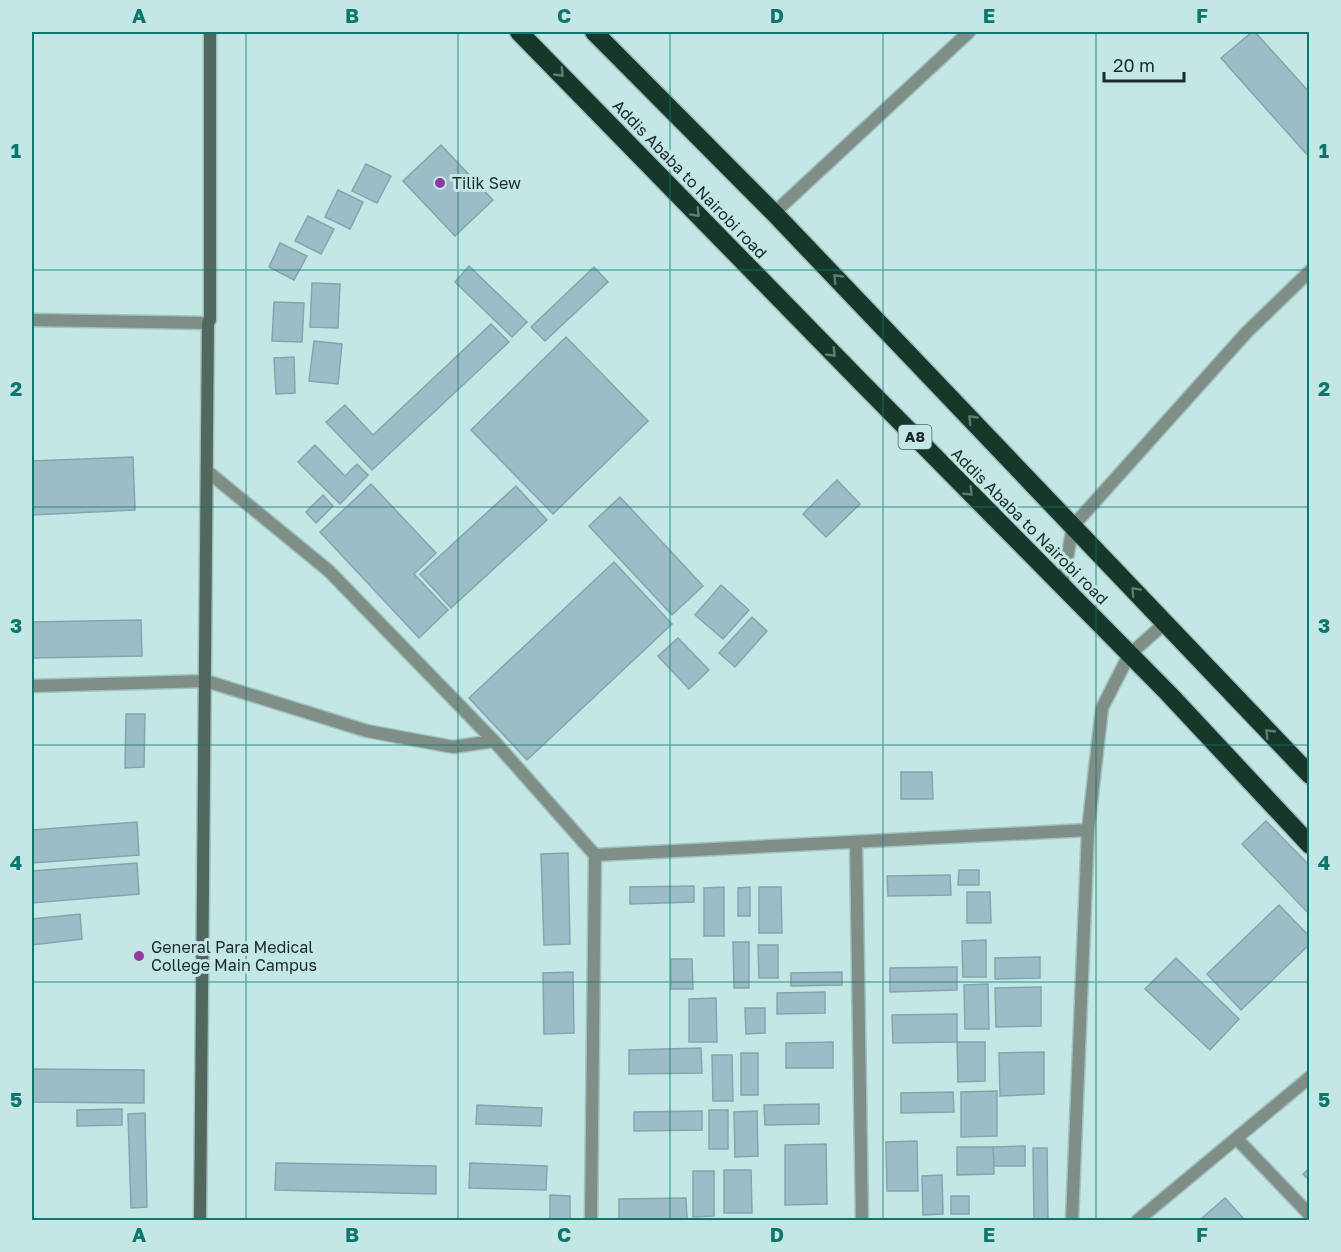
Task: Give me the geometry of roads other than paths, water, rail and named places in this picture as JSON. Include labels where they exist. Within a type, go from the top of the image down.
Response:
[{"type":"highway","name":"Addis Ababa to Nairobi road","points":[[519,32],[1169,694],[1310,845]]},
{"type":"highway","name":"Addis Ababa to Nairobi road","points":[[594,32],[774,213],[1310,775]]},
{"type":"main road","points":[[200,1221],[208,323],[210,320],[210,32]]},
{"type":"street","points":[[774,213],[969,32]]},
{"type":"street","points":[[1062,585],[1074,526],[1246,333],[1310,271]]},
{"type":"street","points":[[32,320],[208,323]]},
{"type":"street","points":[[207,471],[329,571],[494,741],[595,855],[591,1221]]},
{"type":"street","points":[[1072,1221],[1088,830],[1102,708],[1129,655],[1165,623]]},
{"type":"street","points":[[32,686],[206,681],[367,731],[453,747],[494,741]]},
{"type":"street","points":[[595,855],[1088,830]]},
{"type":"street","points":[[856,842],[862,1221]]},
{"type":"street","points":[[1138,1221],[1310,1077]]},
{"type":"street","points":[[1237,1139],[1310,1215]]},
{"type":"place","name":"Tilik Sew","points":[[440,183]]},
{"type":"place","name":"General Para Medical College Main Campus","points":[[139,956]]}]
